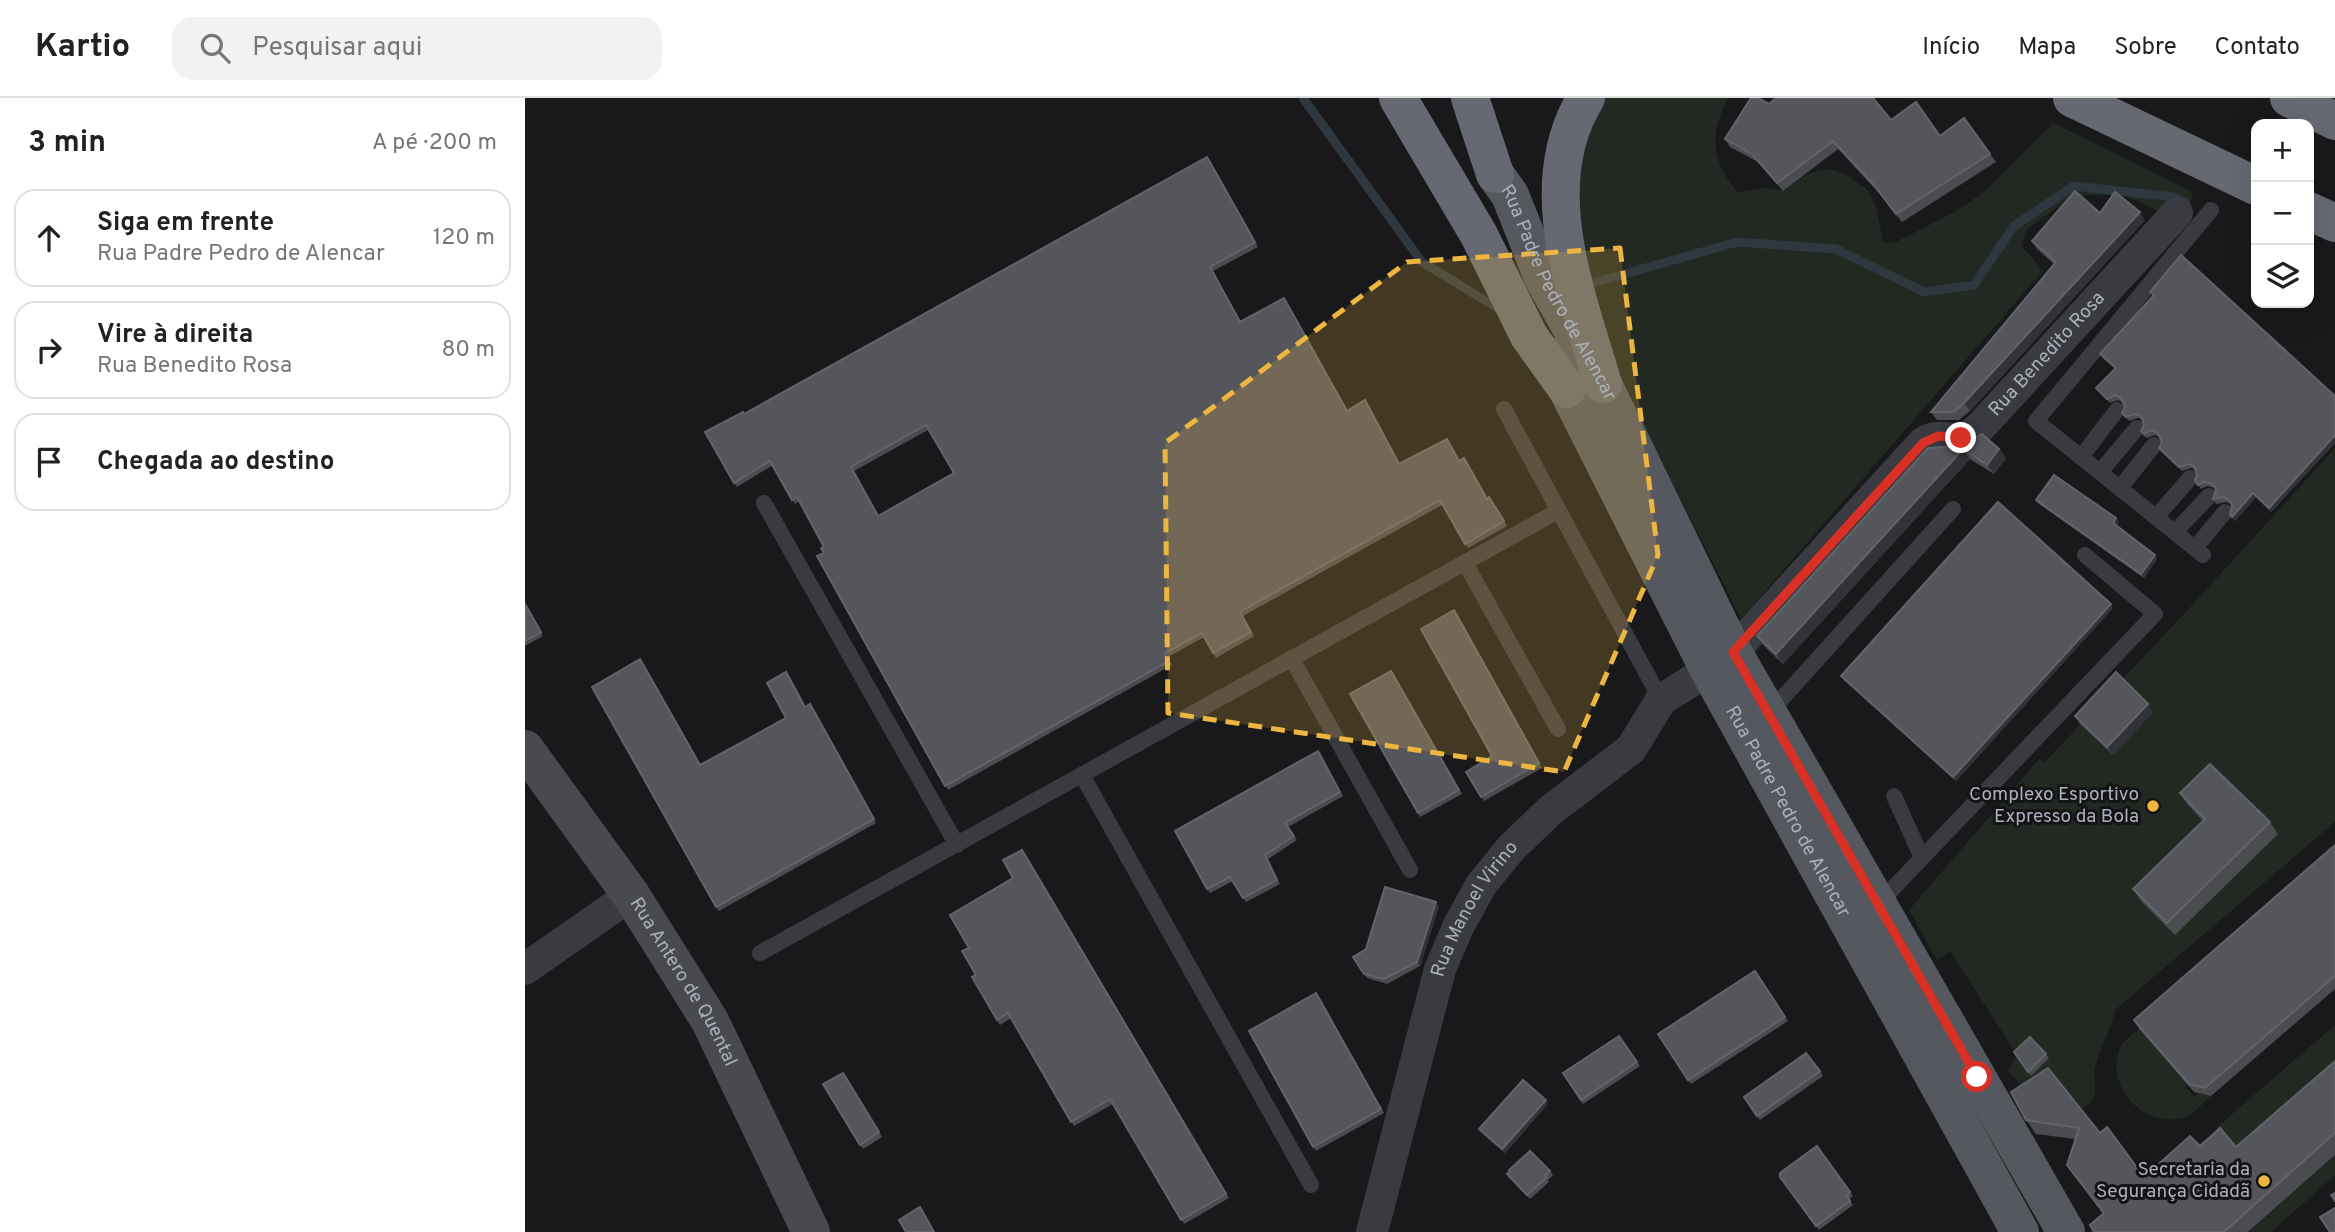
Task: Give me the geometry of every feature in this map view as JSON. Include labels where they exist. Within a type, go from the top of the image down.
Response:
[{"type":"highway","points":[[1398,98],[1479,235],[1529,336],[1585,386]]},
{"type":"highway","points":[[1470,98],[1495,174]]},
{"type":"highway","points":[[1585,386],[1560,204],[1565,146],[1578,110],[1586,98]]},
{"type":"highway","points":[[2071,98],[2251,184]]},
{"type":"highway","points":[[2289,98],[2335,121]]},
{"type":"highway","points":[[2314,213],[2335,223]]},
{"type":"main road","name":"Rua Padre Pedro de Alencar","points":[[1495,174],[1495,203],[1721,661],[1998,1195],[2020,1232]]},
{"type":"main road","name":"Rua Padre Pedro de Alencar","points":[[1721,661],[1769,713],[2066,1232]]},
{"type":"main road","points":[[1998,1195],[2032,1174]]},
{"type":"street","name":"Rua Benedito Rosa","points":[[1721,661],[1923,443],[1938,436],[1969,436],[1983,424],[2177,214]]},
{"type":"street","name":"Rua Manoel Virino","points":[[1372,1232],[1440,969],[1458,927],[1481,885],[1512,847],[1551,810],[1631,749],[1661,700],[1721,661]]},
{"type":"street","name":"Rua Antero de Quental","points":[[525,748],[631,895],[710,1021],[811,1232]]},
{"type":"street","points":[[525,969],[631,895]]},
{"type":"lane","points":[[2211,210],[2036,421],[2199,551],[2225,512]]},
{"type":"lane","points":[[1504,409],[1661,700]]},
{"type":"lane","points":[[2081,457],[2117,410]]},
{"type":"lane","points":[[2100,472],[2137,428]]},
{"type":"lane","points":[[2120,488],[2154,445]]},
{"type":"lane","points":[[2156,517],[2190,478]]},
{"type":"lane","points":[[2175,532],[2209,496]]},
{"type":"lane","points":[[764,503],[957,845]]},
{"type":"lane","points":[[1769,713],[1953,509]]},
{"type":"lane","points":[[760,953],[1559,511]]},
{"type":"lane","points":[[1878,904],[2155,614],[2085,555]]},
{"type":"lane","points":[[1465,563],[1559,729]]},
{"type":"lane","points":[[1292,659],[1410,870]]},
{"type":"lane","points":[[1082,775],[1311,1185]]},
{"type":"lane","points":[[1894,796],[1922,858]]},
{"type":"highlighted area","points":[[1620,248],[1658,555],[1564,772],[1168,713],[1165,443],[1407,262]]},
{"type":"shaded area","points":[[1595,98],[1728,98],[1718,124],[1716,147],[1722,169],[1737,192],[1764,188],[1783,191],[1801,178],[1826,169],[1845,174],[1864,187],[1871,196],[1884,243],[1896,242],[1951,214],[1983,193],[2053,123],[2189,190],[2193,196],[2184,210],[2163,214],[2120,195],[2071,198],[2027,229],[2021,245],[2043,271],[1741,619],[1634,406],[1593,308],[1572,231],[1585,116]]},
{"type":"shaded area","name":"Complexo Esportivo Expresso da Bola","points":[[2335,448],[2335,822],[2115,1010],[2097,1061],[2093,1099],[2082,1109],[2074,1099],[2036,1134],[2011,1096],[2021,1086],[2008,1070],[2017,1055],[1950,951],[1937,960],[1909,910],[2040,758],[2045,762]]},
{"type":"shaded area","points":[[2335,1025],[2335,1080],[2244,1158],[2217,1127]]},
{"type":"shaded area","points":[[2139,1029],[2188,1085],[2186,1087],[2194,1096],[2199,1093],[2211,1096],[2185,1117],[2156,1117],[2143,1111],[2123,1091],[2117,1063],[2120,1048]]},
{"type":"shaded area","points":[[2335,1155],[2335,1175],[2271,1232],[2249,1232]]},
{"type":"building","points":[[1751,98],[1758,98],[1769,104],[1776,98],[1873,98],[1891,120],[1916,102],[1940,136],[1964,118],[1990,154],[1896,214],[1874,185],[1833,141],[1777,183],[1752,154],[1725,139]]},
{"type":"building","points":[[1207,157],[1255,242],[1210,267],[1240,322],[1284,298],[1347,411],[1365,400],[1399,464],[1447,439],[1459,461],[1464,458],[1487,499],[1489,497],[1504,521],[1465,544],[1440,500],[1240,612],[1251,632],[1213,653],[1202,633],[1165,653],[1169,661],[945,786],[817,556],[824,553],[821,548],[824,547],[797,497],[792,500],[770,461],[734,483],[705,432],[743,412],[744,414]],"holes":[[[926,425],[954,473],[878,516],[851,467]]]},
{"type":"building","points":[[2075,191],[2100,213],[2115,192],[2140,212],[1964,403],[1954,412],[1931,412],[2056,262],[2032,241]]},
{"type":"building","points":[[2181,255],[2335,396],[2335,435],[2269,508],[2253,493],[2232,517],[2229,500],[2223,497],[2213,499],[2216,490],[2213,484],[2204,482],[2198,485],[2195,481],[2197,475],[2194,466],[2188,464],[2179,467],[2159,448],[2162,442],[2158,433],[2152,430],[2144,434],[2141,431],[2144,425],[2141,416],[2135,414],[2126,417],[2122,413],[2125,407],[2121,398],[2115,395],[2107,399],[2096,388],[2116,368],[2100,354],[2154,295],[2150,292]]},
{"type":"building","points":[[1982,434],[1999,449],[1987,465],[1963,449],[1776,654],[1757,636],[1928,448],[1962,446]]},
{"type":"building","points":[[2054,475],[2116,518],[2113,523],[2155,555],[2141,574],[2036,500]]},
{"type":"building","points":[[1998,502],[2111,604],[1953,777],[1841,676]]},
{"type":"building","points":[[525,604],[541,632],[525,641]]},
{"type":"building","points":[[1454,610],[1539,763],[1481,797],[1466,772],[1492,756],[1421,629]]},
{"type":"building","points":[[640,659],[700,765],[786,718],[767,683],[786,672],[805,707],[810,704],[874,819],[716,907],[592,687]]},
{"type":"building","points":[[1391,671],[1459,790],[1418,813],[1350,694]]},
{"type":"building","points":[[2116,672],[2148,704],[2107,747],[2075,716]]},
{"type":"building","points":[[1318,751],[1340,792],[1285,823],[1294,836],[1265,855],[1277,880],[1243,898],[1230,877],[1207,889],[1175,831]]},
{"type":"building","points":[[2210,764],[2270,822],[2167,923],[2133,889],[2205,819],[2180,793]]},
{"type":"building","points":[[2335,845],[2335,976],[2205,1088],[2189,1084],[2134,1020]]},
{"type":"building","points":[[1022,850],[1226,1194],[1181,1220],[1110,1099],[1071,1122],[1008,1013],[997,1020],[972,977],[976,975],[962,951],[969,948],[950,915],[1013,878],[1003,860]]},
{"type":"building","points":[[1385,887],[1436,902],[1417,962],[1384,979],[1364,974],[1353,957],[1366,949]]},
{"type":"building","points":[[1755,971],[1785,1017],[1688,1080],[1658,1034]]},
{"type":"building","points":[[1316,993],[1381,1109],[1313,1147],[1249,1031]]},
{"type":"building","points":[[1619,1036],[1637,1062],[1581,1100],[1563,1073]]},
{"type":"building","points":[[2030,1037],[2046,1054],[2028,1072],[2014,1052]]},
{"type":"building","points":[[1806,1053],[1820,1071],[1757,1116],[1744,1097]]},
{"type":"building","points":[[2335,1061],[2335,1133],[2224,1232],[2094,1232],[2090,1225],[2104,1213],[2067,1165],[2079,1128],[2026,1120],[2011,1092],[2048,1068],[2100,1133],[2107,1127],[2144,1177],[2190,1136],[2200,1146],[2220,1128],[2236,1147]]},
{"type":"building","points":[[843,1073],[879,1132],[860,1145],[823,1084]]},
{"type":"building","points":[[1523,1080],[1546,1100],[1502,1149],[1479,1129]]},
{"type":"building","points":[[1817,1146],[1850,1192],[1847,1195],[1850,1201],[1816,1226],[1780,1177],[1780,1173]]},
{"type":"building","points":[[1530,1151],[1550,1171],[1527,1195],[1507,1174]]},
{"type":"building","points":[[920,1207],[934,1232],[906,1232],[899,1220]]},
{"type":"building","points":[[2335,1208],[2335,1232],[2330,1232],[2320,1217]]},
{"type":"waterway","points":[[1303,98],[1422,262],[1499,309]]},
{"type":"waterway","points":[[1586,285],[1737,242],[1836,249],[1924,292],[1974,285],[2014,226],[2074,186],[2174,197],[2186,203]]},
{"type":"place","name":"Complexo Esportivo Expresso da Bola","points":[[2153,806]]},
{"type":"place","name":"Secretaria da Segurança Cidadã","points":[[2264,1181]]},
{"type":"route","points":[[1961,438],[1938,436],[1923,443],[1733,652],[1977,1077]]}]
